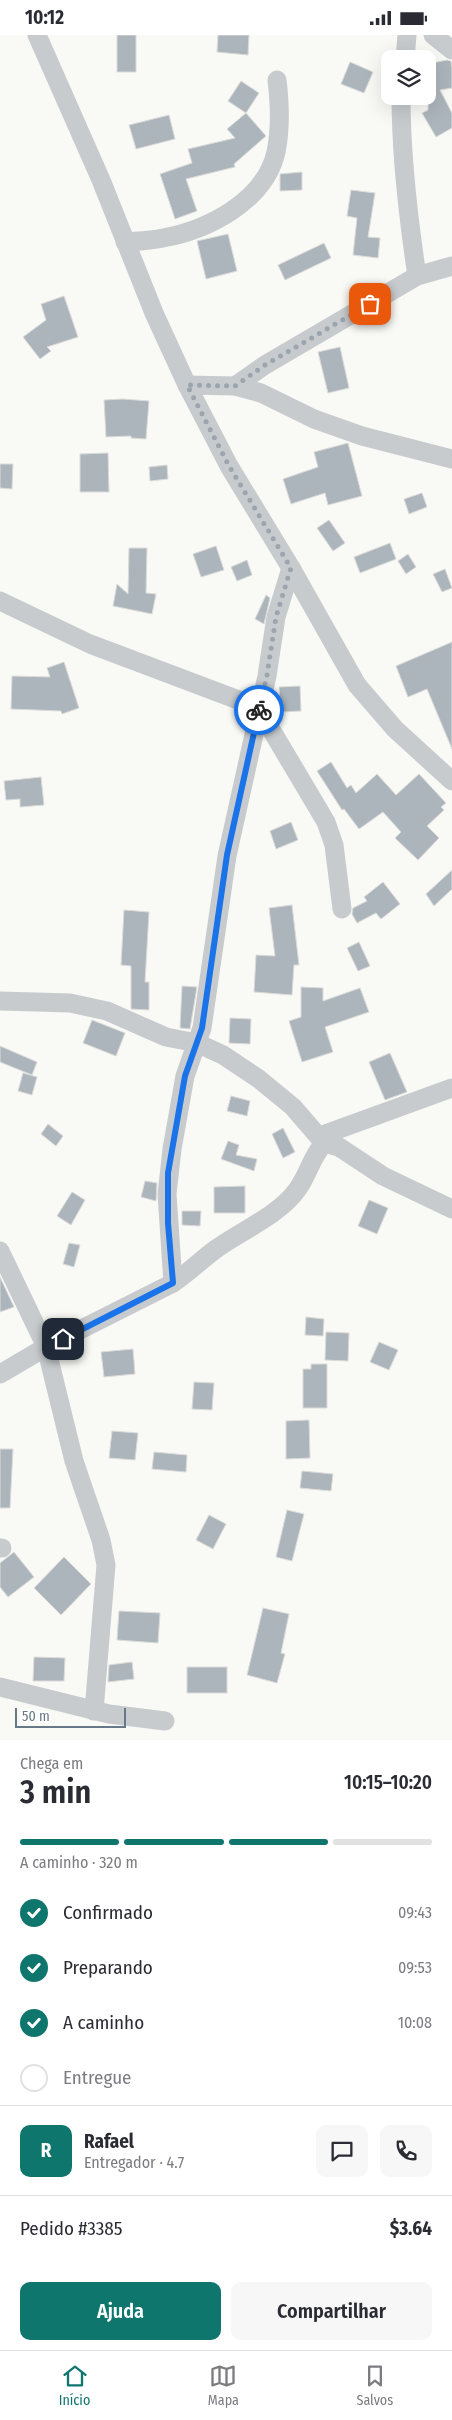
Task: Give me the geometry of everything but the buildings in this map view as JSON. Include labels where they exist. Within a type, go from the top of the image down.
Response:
[{"type":"street","points":[[37,35],[101,180],[154,313],[187,385],[229,466],[291,568],[357,685],[372,705],[395,729],[452,781]]},
{"type":"street","points":[[406,50],[407,35]]},
{"type":"street","points":[[433,35],[452,50]]},
{"type":"street","points":[[125,242],[163,239],[184,233],[236,208],[262,183],[276,154],[281,119],[278,80]]},
{"type":"street","points":[[401,105],[404,179],[417,276]]},
{"type":"street","points":[[235,386],[265,365],[417,276],[452,266]]},
{"type":"street","points":[[187,385],[235,386],[261,393],[314,419],[362,437],[452,459]]},
{"type":"street","points":[[173,1283],[168,1223],[168,1173],[185,1076],[202,1028],[227,855],[267,675],[276,617],[291,568]]},
{"type":"street","points":[[0,601],[90,644],[241,701],[258,713],[292,763],[326,822],[334,845],[342,909]]},
{"type":"street","points":[[0,1001],[70,1003],[107,1011],[166,1037],[197,1043],[223,1055],[259,1079],[293,1107],[322,1139],[339,1147],[383,1176],[452,1209]]},
{"type":"street","points":[[0,1374],[46,1347],[173,1283],[217,1249],[284,1204],[297,1189],[322,1139],[452,1088]]},
{"type":"street","points":[[0,1251],[46,1347],[74,1461],[102,1540],[106,1565],[94,1711]]},
{"type":"street","points":[[0,1687],[94,1711],[166,1721]]},
{"type":"way so far","points":[[259,710],[267,675],[276,617],[291,568],[229,466],[187,385],[235,386],[265,365],[370,304]]},
{"type":"route","points":[[63,1339],[173,1283],[169,1251],[168,1173],[185,1076],[202,1028],[227,855],[259,710]]}]
